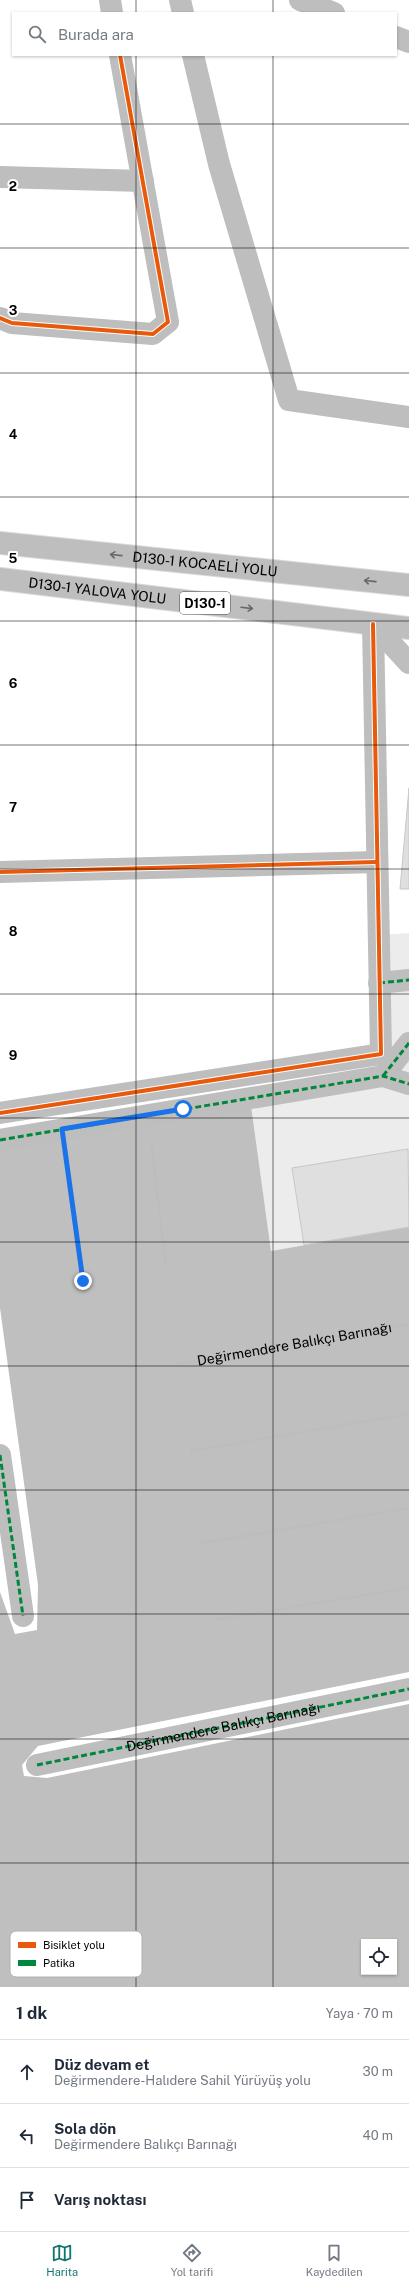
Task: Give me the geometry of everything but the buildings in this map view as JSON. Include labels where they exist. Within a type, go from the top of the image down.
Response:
[{"type":"main road","points":[[110,0],[112,12]]},
{"type":"main road","points":[[180,0],[183,12]]},
{"type":"main road","points":[[300,0],[331,12]]},
{"type":"main road","points":[[397,37],[409,42]]},
{"type":"main road","points":[[0,318],[12,323],[153,334],[168,322],[120,56]]},
{"type":"main road","points":[[193,56],[219,164],[289,400],[409,417]]},
{"type":"main road","points":[[0,177],[143,181]]},
{"type":"main road","name":"D130-1 KOCAELİ YOLU","points":[[0,543],[409,585]]},
{"type":"main road","name":"D130-1 YALOVA YOLU","points":[[0,579],[409,628]]},
{"type":"main road","points":[[373,624],[409,663]]},
{"type":"main road","points":[[0,1113],[381,1054],[373,624]]},
{"type":"main road","points":[[0,872],[377,862]]},
{"type":"main road","points":[[379,983],[409,980]]},
{"type":"main road","points":[[383,1076],[409,1043]]},
{"type":"main road","points":[[0,1140],[383,1076],[409,1084]]},
{"type":"main road","points":[[0,1455],[23,1616]]},
{"type":"main road","name":"Değirmendere Balıkçı Barınağı","points":[[37,1765],[409,1689]]},
{"type":"path","points":[[147,1115],[166,1267]]},
{"type":"path","points":[[62,1129],[83,1281]]},
{"type":"path","points":[[191,1451],[409,1414]]},
{"type":"path","points":[[203,1543],[409,1508]]},
{"type":"path","points":[[213,1620],[409,1588]]},
{"type":"shaded area","points":[[409,933],[409,1227],[271,1251],[250,1098],[383,1076],[378,935]]},
{"type":"shaded area","points":[[250,1098],[271,1251],[409,1227],[409,1672],[38,1746],[22,1765],[24,1776],[47,1778],[409,1704],[409,1987],[0,1987],[0,1592],[15,1634],[37,1630],[38,1585],[0,1308],[0,1140]]},
{"type":"marked path","points":[[379,983],[409,980]]},
{"type":"marked path","points":[[383,1076],[409,1043]]},
{"type":"marked path","points":[[0,1140],[383,1076],[409,1084]]},
{"type":"marked path","points":[[0,1455],[23,1616]]},
{"type":"marked path","points":[[37,1765],[409,1689]]},
{"type":"cycle path","points":[[0,318],[12,323],[153,334],[168,322],[120,56]]},
{"type":"cycle path","points":[[0,1113],[381,1054],[373,624]]},
{"type":"cycle path","points":[[0,872],[377,862]]},
{"type":"route","points":[[83,1281],[62,1129],[183,1109]]}]
